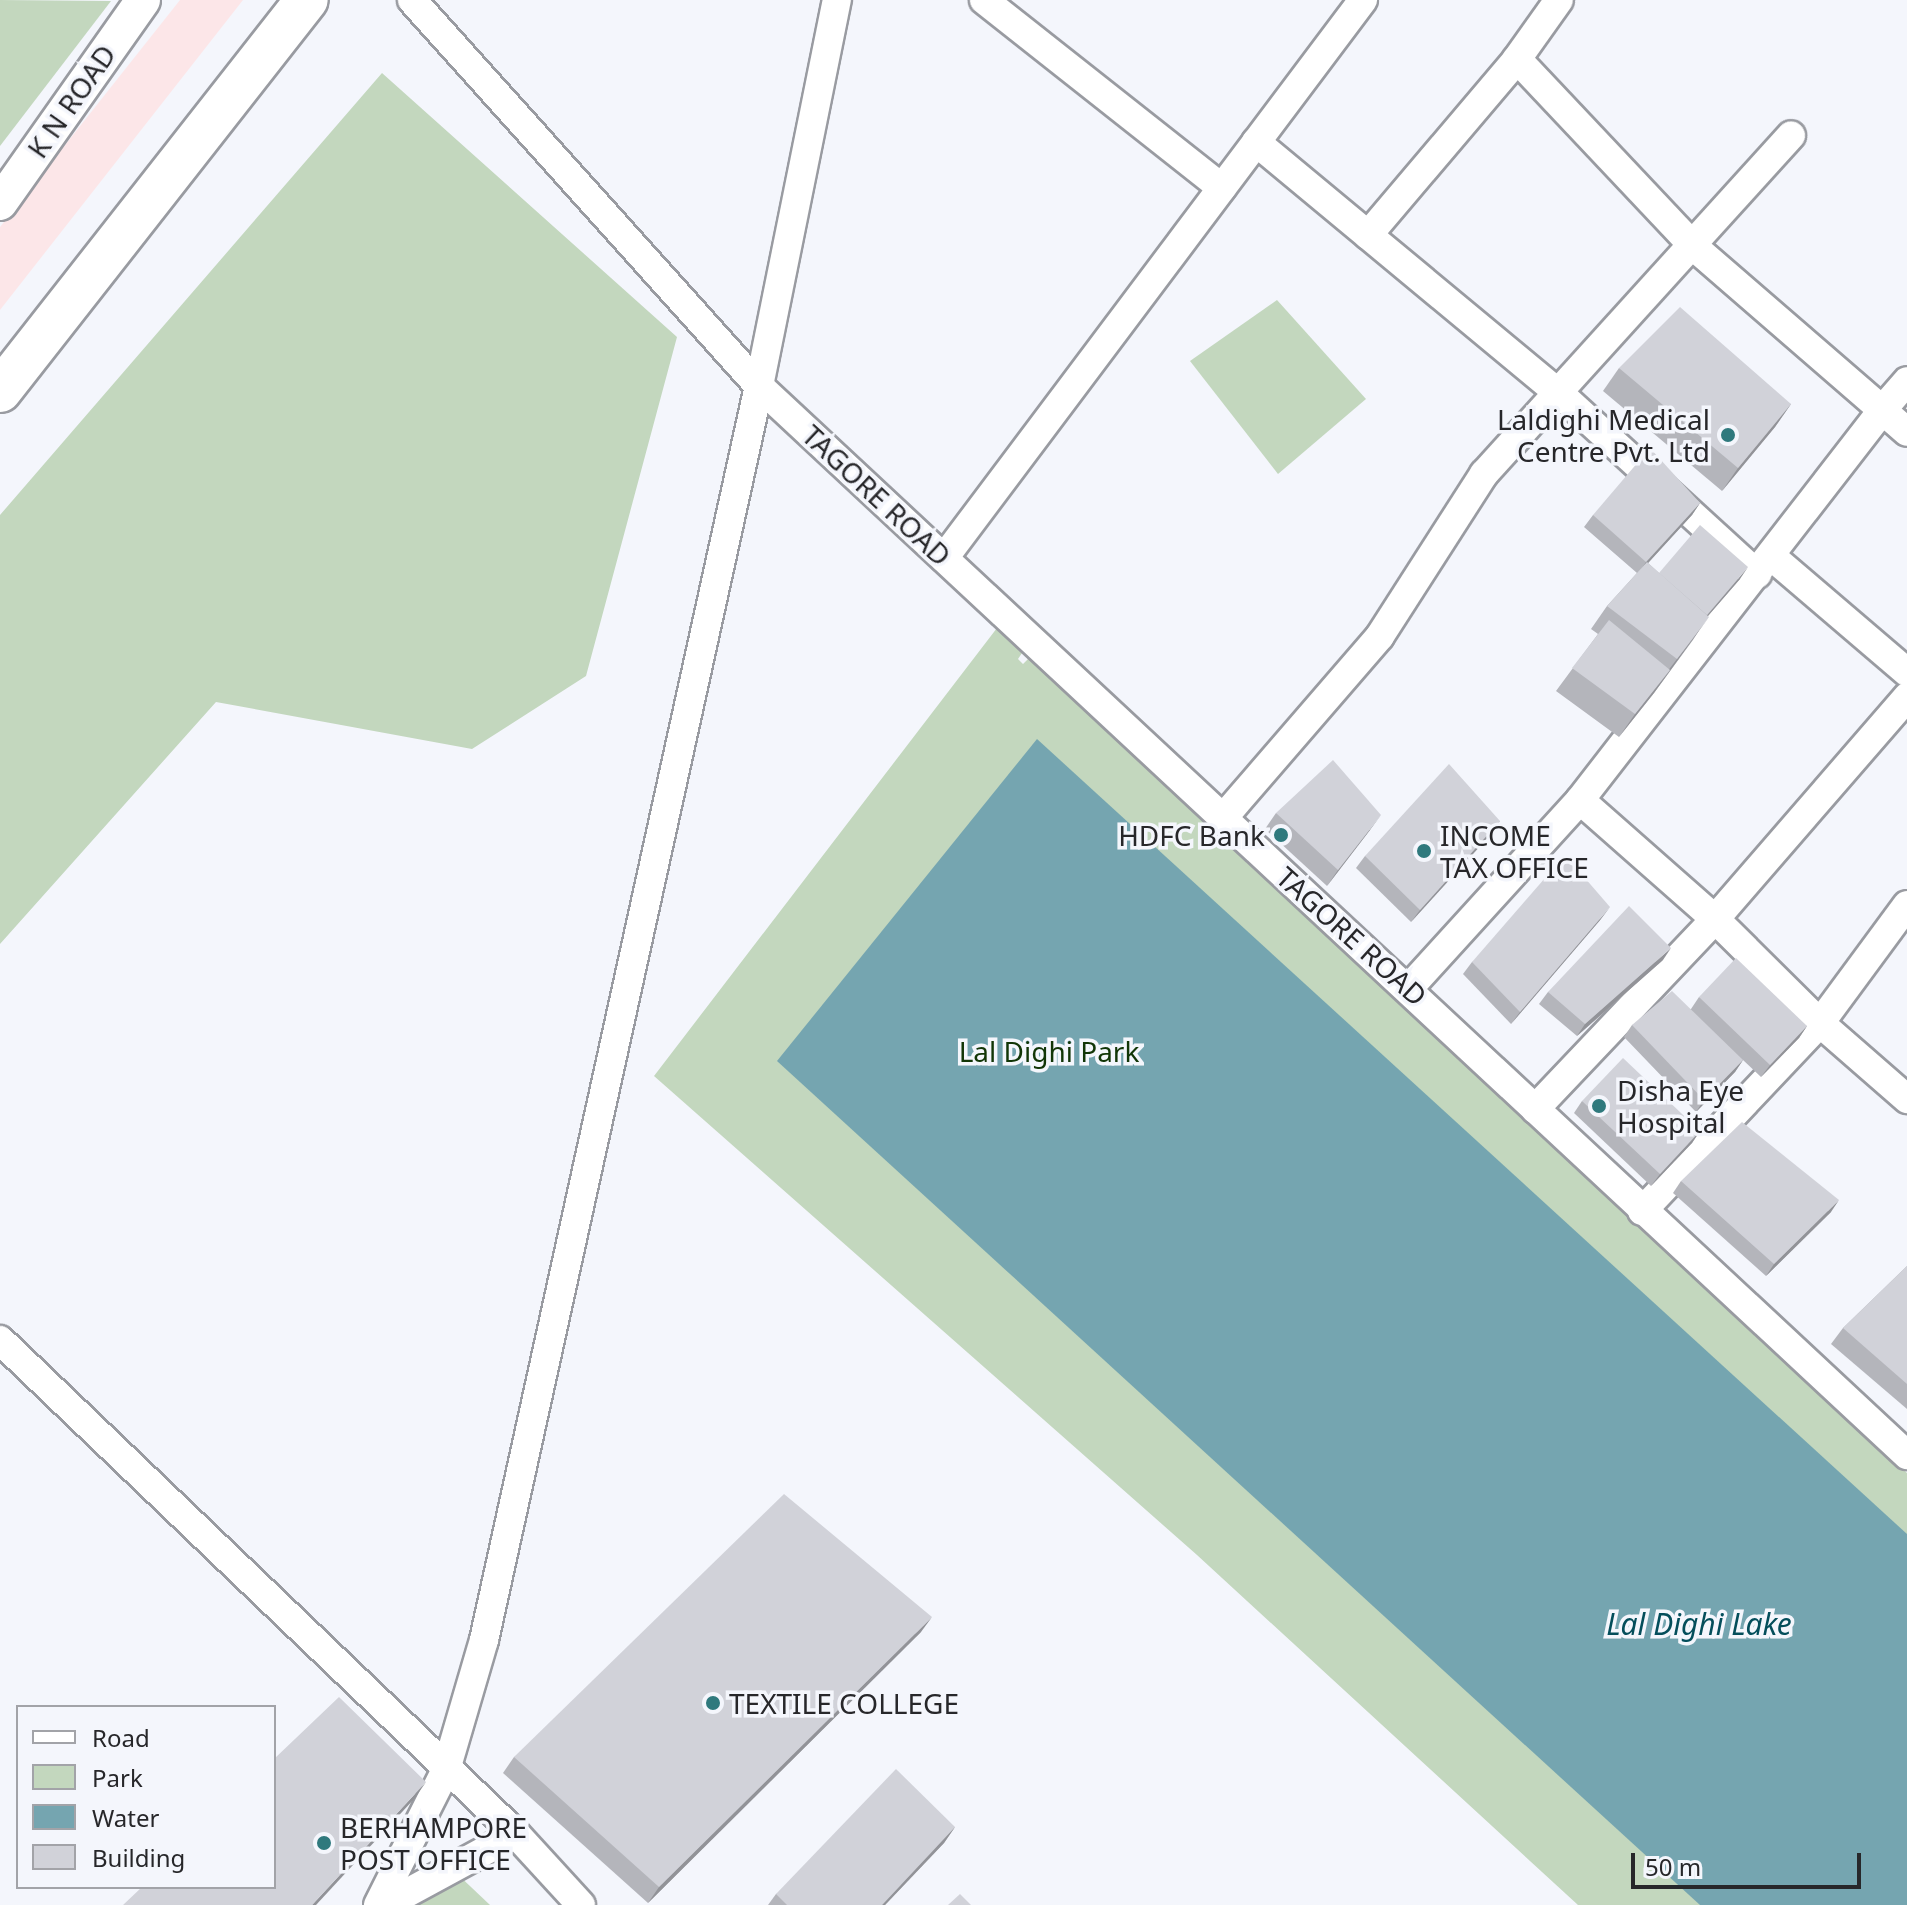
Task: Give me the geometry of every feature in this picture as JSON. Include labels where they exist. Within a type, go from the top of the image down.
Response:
[{"type":"main road","points":[[0,391],[307,0]]},
{"type":"street","name":"K N ROAD","points":[[0,203],[143,0]]},
{"type":"street","name":"TAGORE ROAD","points":[[412,0],[759,386],[1409,988],[1642,1211],[1906,1451]]},
{"type":"street","points":[[378,1905],[446,1770],[484,1640],[759,386],[837,0]]},
{"type":"street","points":[[984,0],[1222,188]]},
{"type":"street","points":[[944,558],[1363,0]]},
{"type":"street","points":[[1368,235],[1517,59],[1559,0]]},
{"type":"street","points":[[1517,59],[1693,246],[1907,432]]},
{"type":"street","points":[[1223,818],[1339,688],[1380,636],[1484,474],[1560,394],[1791,135]]},
{"type":"street","points":[[1256,142],[1764,565],[1907,672]]},
{"type":"street","points":[[1409,988],[1580,800],[1907,381]]},
{"type":"street","points":[[1535,1109],[1715,919],[1907,697]]},
{"type":"street","points":[[1580,800],[1715,919],[1820,1023],[1907,1099]]},
{"type":"street","points":[[1642,1211],[1820,1023],[1907,905]]},
{"type":"street","points":[[0,1340],[516,1834],[581,1905]]},
{"type":"street","points":[[385,1905],[516,1834]]},
{"type":"shaded area","points":[[180,0],[243,0],[0,310],[0,227]]},
{"type":"green space","points":[[0,0],[111,1],[0,146]]},
{"type":"green space","points":[[382,73],[677,337],[586,676],[472,749],[216,702],[0,944],[0,515]]},
{"type":"green space","points":[[1277,300],[1366,399],[1278,474],[1190,361]]},
{"type":"green space","name":"Lal Dighi Lake","points":[[997,628],[1024,650],[1018,659],[1023,664],[1030,657],[1907,1473],[1907,1905],[1578,1905],[1197,1555],[654,1076]]},
{"type":"green space","points":[[452,1869],[490,1905],[416,1905]]},
{"type":"water","name":"Lal Dighi Lake","points":[[1037,739],[1907,1534],[1907,1905],[1700,1905],[777,1061]]},
{"type":"building","points":[[1680,307],[1791,404],[1738,468],[1619,368]]},
{"type":"building","points":[[1650,448],[1700,503],[1646,562],[1593,515]]},
{"type":"building","points":[[1700,525],[1748,567],[1707,615],[1659,573]]},
{"type":"building","points":[[1647,562],[1709,617],[1677,659],[1607,606]]},
{"type":"building","points":[[1609,620],[1670,670],[1635,714],[1572,668]]},
{"type":"building","points":[[1333,760],[1381,815],[1338,870],[1276,813]]},
{"type":"building","name":"INCOME TAX OFFICE","points":[[1449,764],[1500,821],[1420,910],[1365,856]]},
{"type":"building","points":[[1565,855],[1610,907],[1520,1012],[1472,962]]},
{"type":"building","points":[[1629,906],[1671,948],[1585,1024],[1548,992]]},
{"type":"building","points":[[1736,958],[1807,1026],[1770,1065],[1699,997]]},
{"type":"building","points":[[1672,991],[1743,1060],[1704,1100],[1632,1025]]},
{"type":"building","points":[[1623,1058],[1700,1131],[1660,1174],[1582,1101]]},
{"type":"building","points":[[1742,1122],[1839,1200],[1774,1264],[1681,1181]]},
{"type":"building","points":[[1907,1266],[1907,1384],[1843,1328]]},
{"type":"building","name":"TEXTILE COLLEGE","points":[[784,1494],[932,1617],[659,1887],[514,1757]]},
{"type":"building","name":"BERHAMPORE POST OFFICE","points":[[339,1697],[426,1782],[312,1905],[123,1905],[140,1889],[276,1889],[276,1757]]},
{"type":"building","points":[[896,1769],[955,1827],[882,1905],[787,1905],[776,1894]]},
{"type":"building","points":[[960,1894],[971,1905],[948,1905]]},
{"type":"place","name":"Laldighi Medical Centre Pvt. Ltd","points":[[1728,435]]},
{"type":"place","name":"HDFC Bank","points":[[1281,835]]},
{"type":"place","name":"INCOME TAX OFFICE","points":[[1424,851]]},
{"type":"place","name":"Disha Eye Hospital","points":[[1599,1106]]},
{"type":"place","name":"TEXTILE COLLEGE","points":[[713,1703]]},
{"type":"place","name":"BERHAMPORE POST OFFICE","points":[[324,1843]]},
{"type":"park label","name":"Lal Dighi Park","points":[[1049,1051]]}]
